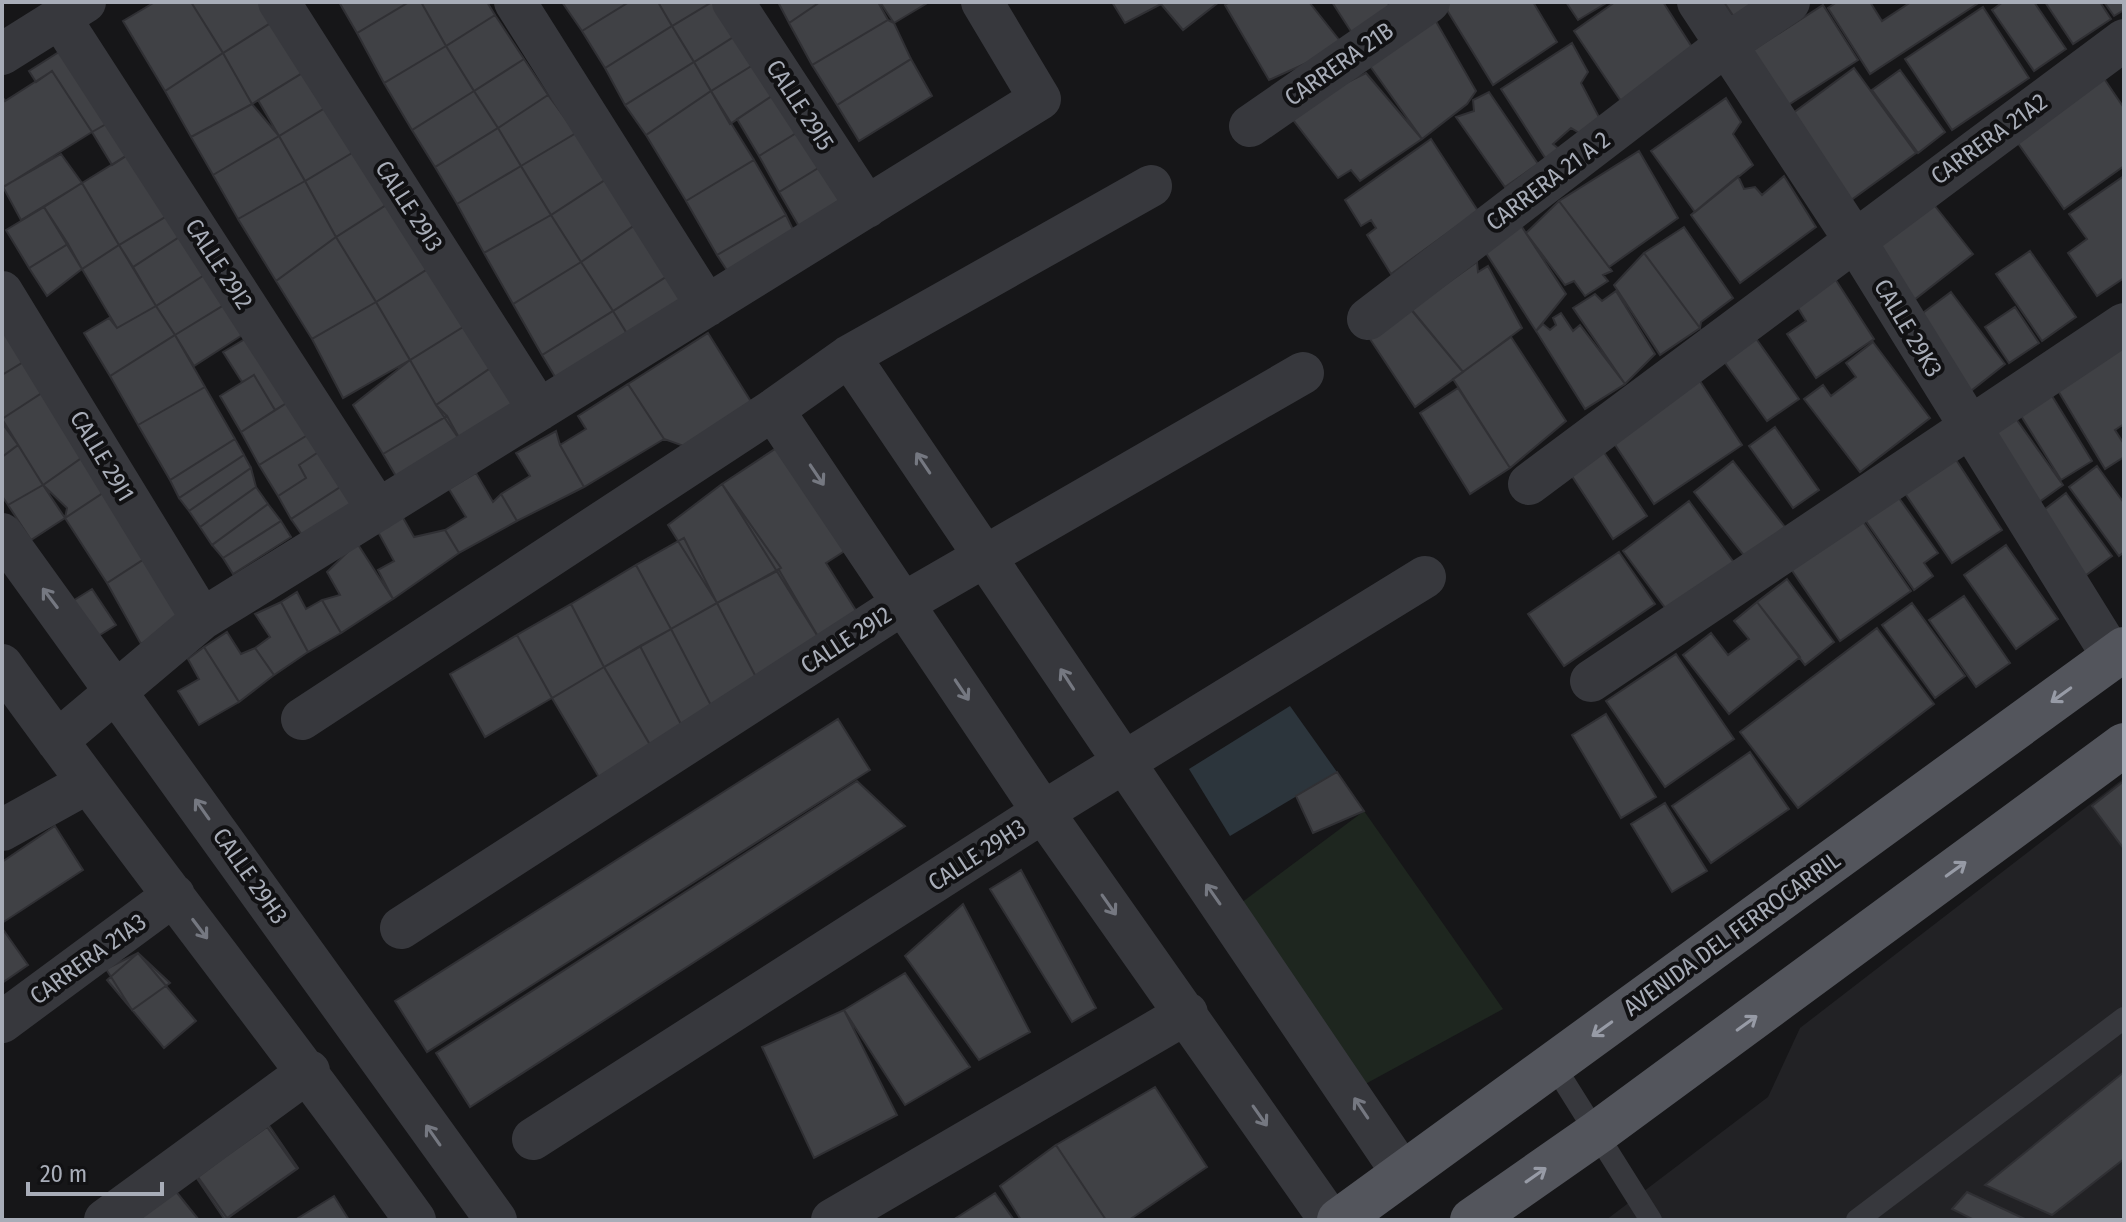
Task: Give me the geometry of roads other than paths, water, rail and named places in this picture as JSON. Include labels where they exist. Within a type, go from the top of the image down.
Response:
[{"type":"main road","name":"AVENIDA DEL FERROCARRIL","points":[[1339,1220],[2118,653]]},
{"type":"main road","points":[[1472,1220],[1598,1132],[2124,745]]},
{"type":"street","name":"CALLE 29I3","points":[[279,2],[539,410]]},
{"type":"street","points":[[515,2],[707,306]]},
{"type":"street","name":"CALLE 29I5","points":[[733,2],[867,207]]},
{"type":"street","points":[[57,741],[202,619],[1040,99],[982,2]]},
{"type":"street","name":"CARRERA 21B","points":[[1250,126],[1429,2]]},
{"type":"street","name":"CALLE 29K3","points":[[1698,2],[1854,239],[1970,429],[2118,653]]},
{"type":"street","points":[[1727,44],[1789,2]]},
{"type":"street","points":[[2,54],[73,10]]},
{"type":"street","name":"CALLE 29I2","points":[[73,10],[378,510]]},
{"type":"street","name":"CARRERA 21A2","points":[[1529,484],[2124,40]]},
{"type":"street","name":"CARRERA 21 A 2","points":[[1368,319],[1727,44]]},
{"type":"street","points":[[302,719],[773,410],[849,356],[1151,186]]},
{"type":"street","name":"CALLE 29I1","points":[[2,292],[202,619]]},
{"type":"street","points":[[1591,681],[2124,324]]},
{"type":"street","points":[[849,356],[986,555],[1122,763],[1362,1109],[1403,1174]]},
{"type":"street","name":"CALLE 29I2","points":[[401,928],[904,603],[1303,373]]},
{"type":"street","points":[[773,410],[1043,812],[1330,1220]]},
{"type":"street","name":"CALLE 29H3","points":[[2,534],[117,689],[496,1220]]},
{"type":"street","name":"CALLE 29H3","points":[[533,1139],[1043,812],[1425,577]]},
{"type":"street","points":[[2,665],[87,783],[309,1071],[415,1220]]},
{"type":"street","points":[[2,830],[87,783]]},
{"type":"street","name":"CARRERA 21A3","points":[[2,1022],[174,895]]},
{"type":"street","points":[[832,1220],[1187,1013]]},
{"type":"street","points":[[105,1220],[309,1071]]},
{"type":"street","points":[[438,1220],[471,1188]]},
{"type":"lane","points":[[1857,1220],[2124,1018]]},
{"type":"lane","points":[[1553,1064],[1651,1220]]}]
